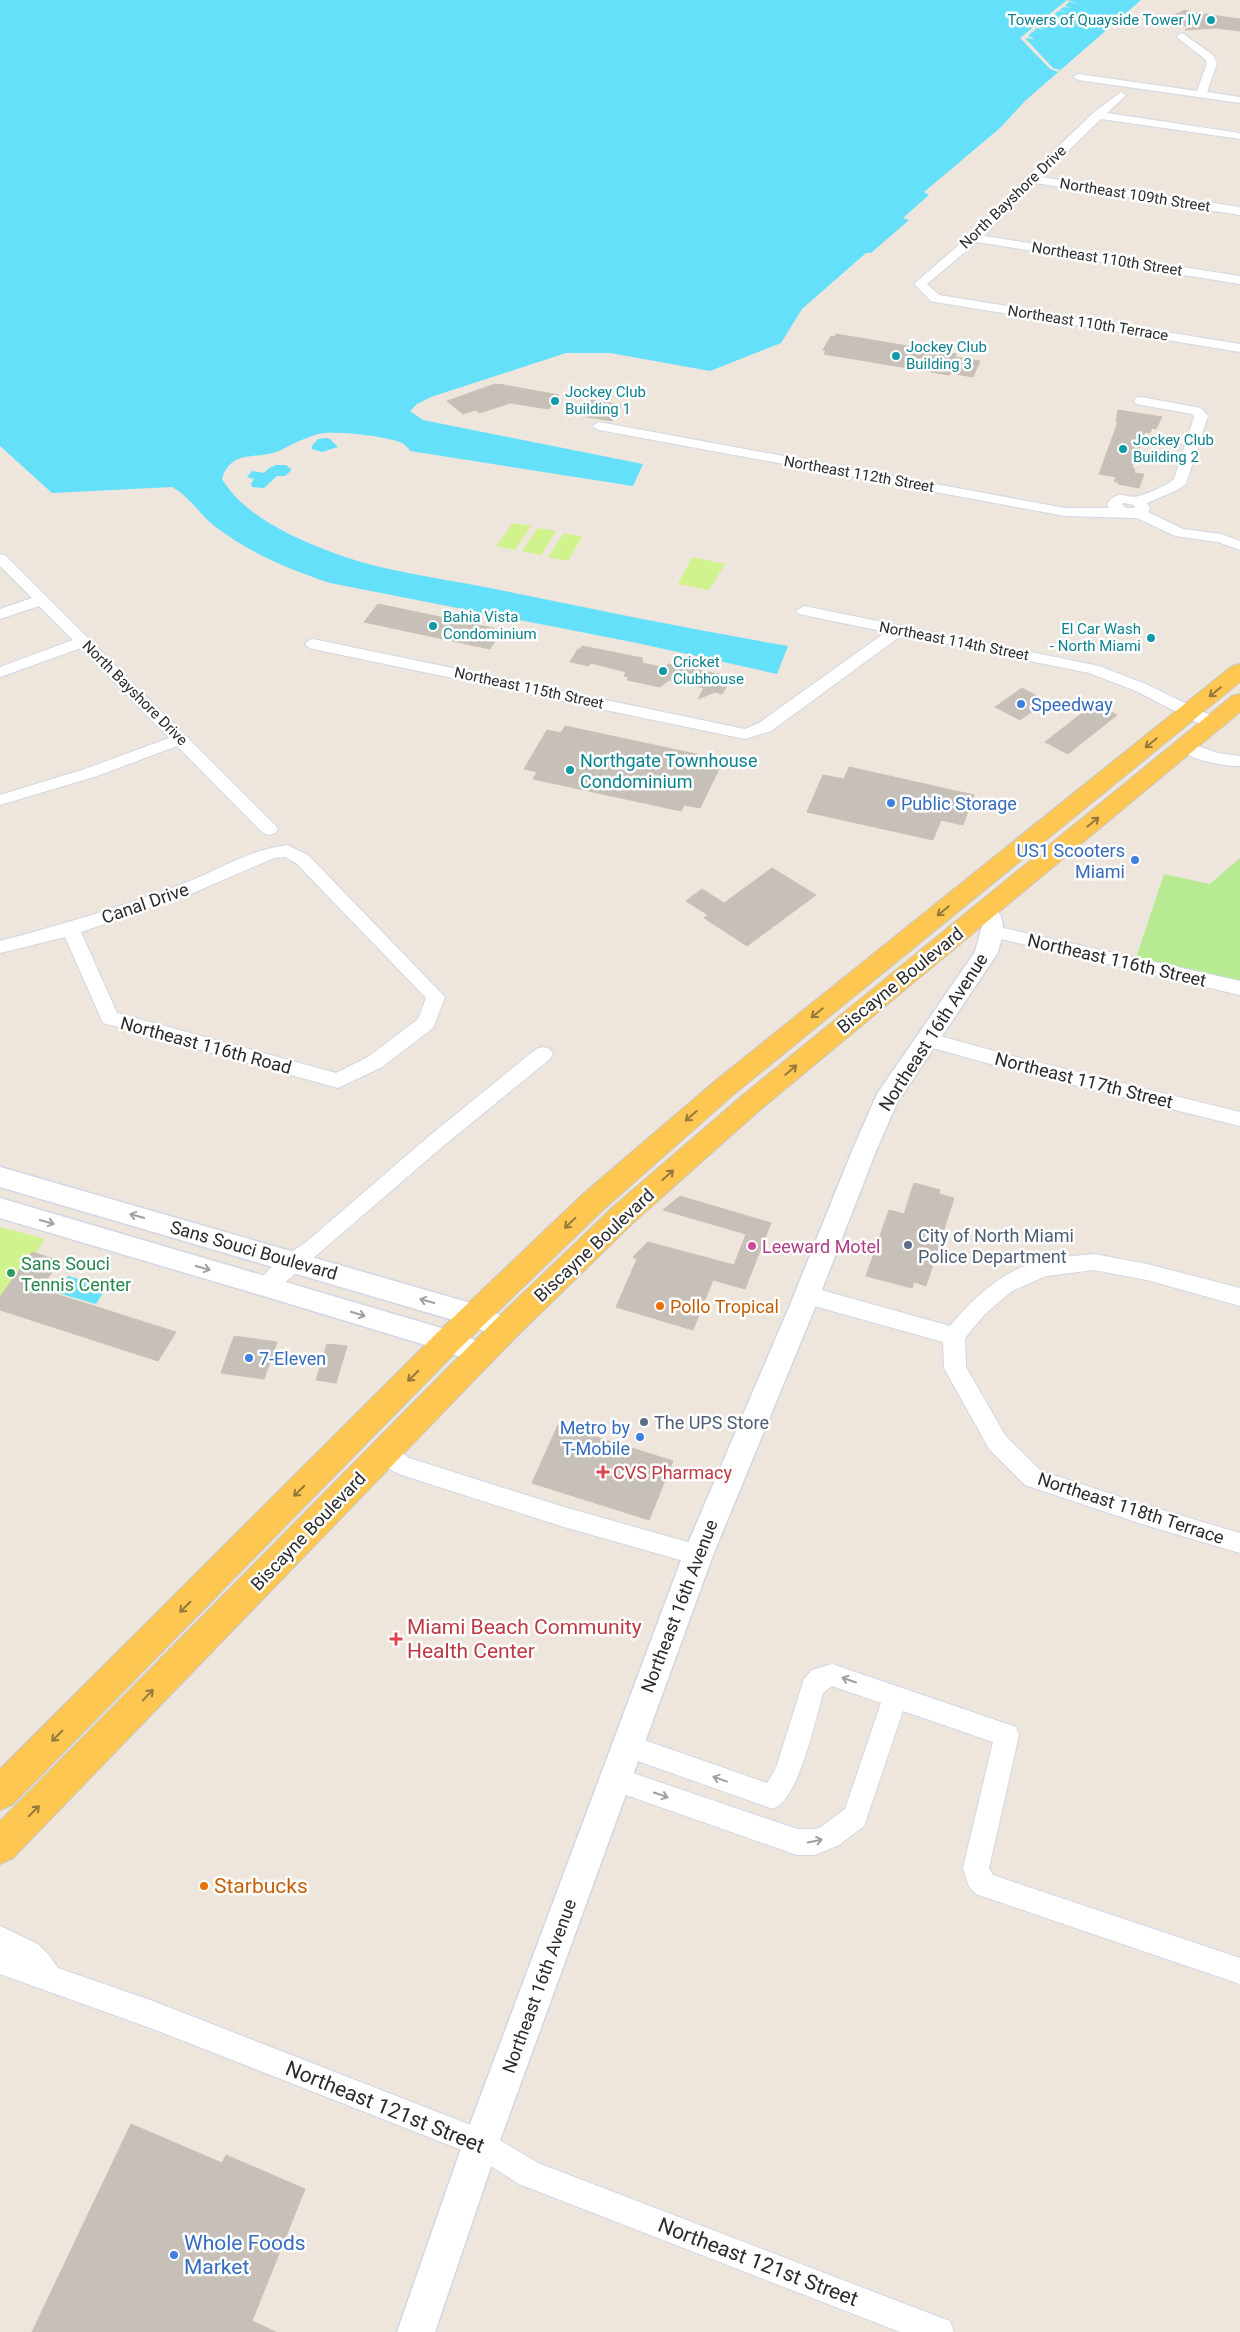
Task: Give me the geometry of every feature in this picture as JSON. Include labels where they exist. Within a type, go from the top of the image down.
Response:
[{"type":"main road","name":"Biscayne Boulevard","points":[[0,1793],[474,1315],[594,1201],[696,1112],[1240,671]]},
{"type":"main road","name":"Biscayne Boulevard","points":[[0,1846],[505,1329],[624,1214],[709,1138],[990,921],[1185,746],[1240,701]]},
{"type":"main road","points":[[983,878],[978,896],[980,904],[990,921]]},
{"type":"main road","points":[[194,1648],[217,1603],[223,1587],[226,1565]]},
{"type":"street","points":[[1175,32],[1209,57],[1212,63],[1201,94]]},
{"type":"street","points":[[1078,77],[1240,100]]},
{"type":"street","name":"North Bayshore Drive","points":[[935,298],[920,284],[976,236],[1096,115],[1121,95]]},
{"type":"street","points":[[1096,115],[1240,136]]},
{"type":"street","name":"Northeast 109th Street","points":[[1031,179],[1240,210]]},
{"type":"street","name":"Northeast 110th Street","points":[[976,236],[1240,274]]},
{"type":"street","name":"Northeast 110th Street","points":[[976,236],[1240,280]]},
{"type":"street","name":"Northeast 110th Terrace","points":[[935,298],[1240,348]]},
{"type":"street","points":[[1141,401],[1196,411],[1202,416],[1181,481],[1172,489],[1139,507],[1162,526],[1180,533],[1221,538],[1240,546]]},
{"type":"street","name":"Northeast 112th Street","points":[[599,426],[1065,512],[1121,512],[1114,504],[1118,500],[1131,498],[1139,507]]},
{"type":"street","points":[[1221,538],[1234,534],[1240,535]]},
{"type":"street","name":"North Bayshore Drive","points":[[0,558],[270,829]]},
{"type":"street","points":[[0,614],[42,600]]},
{"type":"street","name":"Northeast 114th Street","points":[[804,611],[1093,669],[1122,679],[1212,723]]},
{"type":"street","name":"Northeast 115th Street","points":[[313,644],[745,734],[765,727],[899,630]]},
{"type":"street","points":[[0,672],[83,642]]},
{"type":"street","points":[[0,800],[75,778],[180,739]]},
{"type":"street","points":[[1185,746],[1205,755],[1229,761],[1240,761]]},
{"type":"street","name":"Canal Drive","points":[[0,947],[71,929],[187,889],[271,853],[287,851],[302,859],[436,997],[426,1023],[375,1062],[338,1081]]},
{"type":"street","name":"Northeast 116th Street","points":[[990,921],[1240,988]]},
{"type":"street","name":"Northeast 16th Avenue","points":[[416,2332],[481,2143],[698,1554],[807,1294],[881,1110],[986,954],[990,921]]},
{"type":"street","name":"Northeast 116th Road","points":[[71,929],[110,1018],[338,1081]]},
{"type":"street","name":"Northeast 117th Street","points":[[929,1040],[1005,1061],[1240,1119]]},
{"type":"street","points":[[268,1286],[293,1262],[312,1249],[435,1142],[543,1054]]},
{"type":"street","name":"Sans Souci Boulevard","points":[[0,1177],[474,1315],[505,1329]]},
{"type":"street","name":"Sans Souci Boulevard","points":[[0,1208],[268,1286],[448,1341],[481,1354]]},
{"type":"street","points":[[807,1294],[954,1336],[977,1308],[1005,1285],[1044,1268],[1094,1262],[1147,1272],[1240,1297]]},
{"type":"street","name":"Northeast 118th Terrace","points":[[954,1336],[955,1368],[997,1442],[1033,1478],[1145,1515],[1240,1543]]},
{"type":"street","points":[[384,1452],[402,1465],[555,1514],[698,1554]]},
{"type":"street","points":[[627,1746],[773,1798],[787,1773],[813,1687],[821,1678],[832,1675],[1007,1735],[976,1868],[978,1878],[985,1885],[1240,1971]]},
{"type":"street","points":[[615,1779],[797,1842],[815,1842],[844,1828],[855,1817],[895,1697]]},
{"type":"street","points":[[735,1820],[745,1788]]},
{"type":"street","points":[[0,1939],[28,1952],[39,1961],[49,1978]]},
{"type":"street","name":"Northeast 121st Street","points":[[0,1960],[153,2015],[481,2143],[529,2174],[939,2332]]},
{"type":"green space","points":[[513,523],[531,526],[515,550],[496,546]]},
{"type":"green space","points":[[538,528],[556,531],[541,555],[522,551]]},
{"type":"green space","points":[[564,533],[582,537],[568,561],[548,557]]},
{"type":"green space","points":[[692,557],[725,564],[709,590],[678,584]]},
{"type":"green space","points":[[1240,858],[1240,982],[1136,958],[1164,874],[1210,884]]},
{"type":"green space","name":"Sans Souci Tennis Center","points":[[0,1227],[45,1239],[0,1307]]},
{"type":"water","points":[[0,0],[1141,0],[1025,101],[1000,128],[924,192],[929,195],[903,218],[909,220],[871,253],[866,253],[802,309],[781,343],[710,371],[610,353],[566,353],[431,397],[417,404],[410,411],[423,420],[643,464],[633,486],[410,451],[404,444],[395,440],[348,433],[318,434],[270,454],[238,459],[231,463],[222,479],[231,492],[254,513],[282,531],[326,550],[367,563],[409,573],[788,646],[777,674],[637,643],[330,583],[285,566],[244,546],[211,523],[185,496],[172,487],[52,493],[0,446]]},
{"type":"water","points":[[318,439],[330,439],[338,447],[322,452],[312,449],[312,446]]},
{"type":"water","points":[[276,465],[286,465],[291,471],[285,476],[277,476],[264,488],[252,487],[251,484],[254,479],[247,477],[252,471],[264,473]]},
{"type":"water","points":[[68,1276],[107,1287],[96,1304],[58,1293]]},
{"type":"pier","points":[[1067,0],[1078,4],[1069,2],[1065,6],[1072,8],[1064,7],[1059,10],[1067,12],[1058,11],[1054,15],[1062,17],[1053,15],[1049,19],[1057,21],[1048,19],[1044,23],[1052,25],[1043,24],[1038,27],[1046,30],[1037,28],[1033,32],[1041,34],[1032,32],[1028,36],[1035,39],[1025,38],[1053,68],[1060,70],[1058,72],[1050,69],[1020,38]]},
{"type":"building","name":"Towers of Quayside Tower IV","points":[[1185,10],[1198,15],[1196,13],[1240,19],[1240,31],[1216,28],[1185,30],[1194,24],[1184,26],[1174,15]]},
{"type":"building","name":"Jockey Club Building 3","points":[[836,334],[956,354],[955,357],[980,361],[973,377],[950,373],[949,375],[824,354],[826,351],[823,350],[831,336],[835,337]]},
{"type":"building","name":"Jockey Club Building 1","points":[[495,384],[559,395],[549,409],[510,403],[480,413],[476,410],[463,414],[447,401]]},
{"type":"building","points":[[591,400],[622,405],[612,421],[581,416]]},
{"type":"building","name":"Jockey Club Building 2","points":[[1118,410],[1162,417],[1156,429],[1152,428],[1150,433],[1145,432],[1132,468],[1135,469],[1134,473],[1144,474],[1139,488],[1118,484],[1118,482],[1114,482],[1116,477],[1099,474],[1118,422],[1116,422]]},
{"type":"building","name":"Bahia Vista Condominium","points":[[378,604],[502,630],[490,649],[364,622]]},
{"type":"building","name":"Cricket Clubhouse","points":[[582,646],[642,658],[643,663],[665,668],[668,664],[728,676],[727,679],[731,680],[722,694],[715,692],[698,699],[704,688],[669,680],[660,687],[627,680],[628,677],[624,676],[626,672],[591,663],[589,666],[570,662]]},
{"type":"building","name":"Speedway","points":[[1022,688],[1047,701],[1020,720],[995,707]]},
{"type":"building","name":"Speedway","points":[[1095,703],[1117,715],[1068,754],[1045,742]]},
{"type":"building","name":"Northgate Townhouse Condominium","points":[[565,726],[710,757],[706,764],[720,767],[700,808],[684,805],[681,811],[533,779],[537,772],[524,769],[547,730],[561,733]]},
{"type":"building","name":"Public Storage","points":[[849,767],[974,795],[963,825],[941,820],[933,840],[807,812],[823,775],[844,779]]},
{"type":"building","points":[[772,868],[816,895],[747,946],[704,918],[708,915],[686,901],[702,889],[724,903]]},
{"type":"building","name":"City of North Miami Police Department","points":[[914,1183],[940,1190],[939,1194],[954,1198],[926,1286],[914,1282],[912,1288],[866,1276],[889,1210],[904,1214]]},
{"type":"building","points":[[680,1196],[771,1223],[745,1289],[713,1280],[693,1330],[616,1307],[637,1259],[633,1257],[648,1242],[734,1265],[746,1234],[663,1210]]},
{"type":"building","points":[[32,1252],[60,1261],[40,1289],[176,1332],[158,1361],[0,1310],[0,1297]]},
{"type":"building","name":"7-Eleven","points":[[234,1336],[277,1342],[264,1379],[221,1373]]},
{"type":"building","name":"7-Eleven","points":[[327,1344],[347,1346],[336,1383],[316,1380]]},
{"type":"building","name":"CVS Pharmacy","points":[[558,1425],[673,1461],[649,1520],[532,1483]]},
{"type":"building","name":"Whole Foods Market","points":[[131,2124],[222,2163],[226,2155],[305,2189],[252,2321],[276,2332],[32,2332]]},
{"type":"place","name":"Towers of Quayside Tower IV","points":[[1211,20]]},
{"type":"place","name":"Jockey Club Building 3","points":[[896,356]]},
{"type":"place","name":"Jockey Club Building 1","points":[[555,401]]},
{"type":"place","name":"Jockey Club Building 2","points":[[1123,449]]},
{"type":"place","name":"Bahia Vista Condominium","points":[[433,626]]},
{"type":"place","name":"El Car Wash - North Miami","points":[[1151,638]]},
{"type":"place","name":"Cricket Clubhouse","points":[[663,671]]},
{"type":"place","name":"Speedway","points":[[1021,704]]},
{"type":"place","name":"Northgate Townhouse Condominium","points":[[570,770]]},
{"type":"place","name":"Public Storage","points":[[891,803]]},
{"type":"place","name":"US1 Scooters Miami","points":[[1135,860]]},
{"type":"place","name":"City of North Miami Police Department","points":[[908,1245]]},
{"type":"place","name":"Leeward Motel","points":[[752,1246]]},
{"type":"place","name":"Sans Souci Tennis Center","points":[[11,1273]]},
{"type":"place","name":"Pollo Tropical","points":[[660,1306]]},
{"type":"place","name":"7-Eleven","points":[[249,1358]]},
{"type":"place","name":"The UPS Store","points":[[644,1422]]},
{"type":"place","name":"Metro by T-Mobile","points":[[640,1437]]},
{"type":"place","name":"CVS Pharmacy","points":[[603,1472]]},
{"type":"place","name":"Miami Beach Community Health Center","points":[[396,1639]]},
{"type":"place","name":"Starbucks","points":[[204,1886]]},
{"type":"place","name":"Whole Foods Market","points":[[174,2255]]}]
